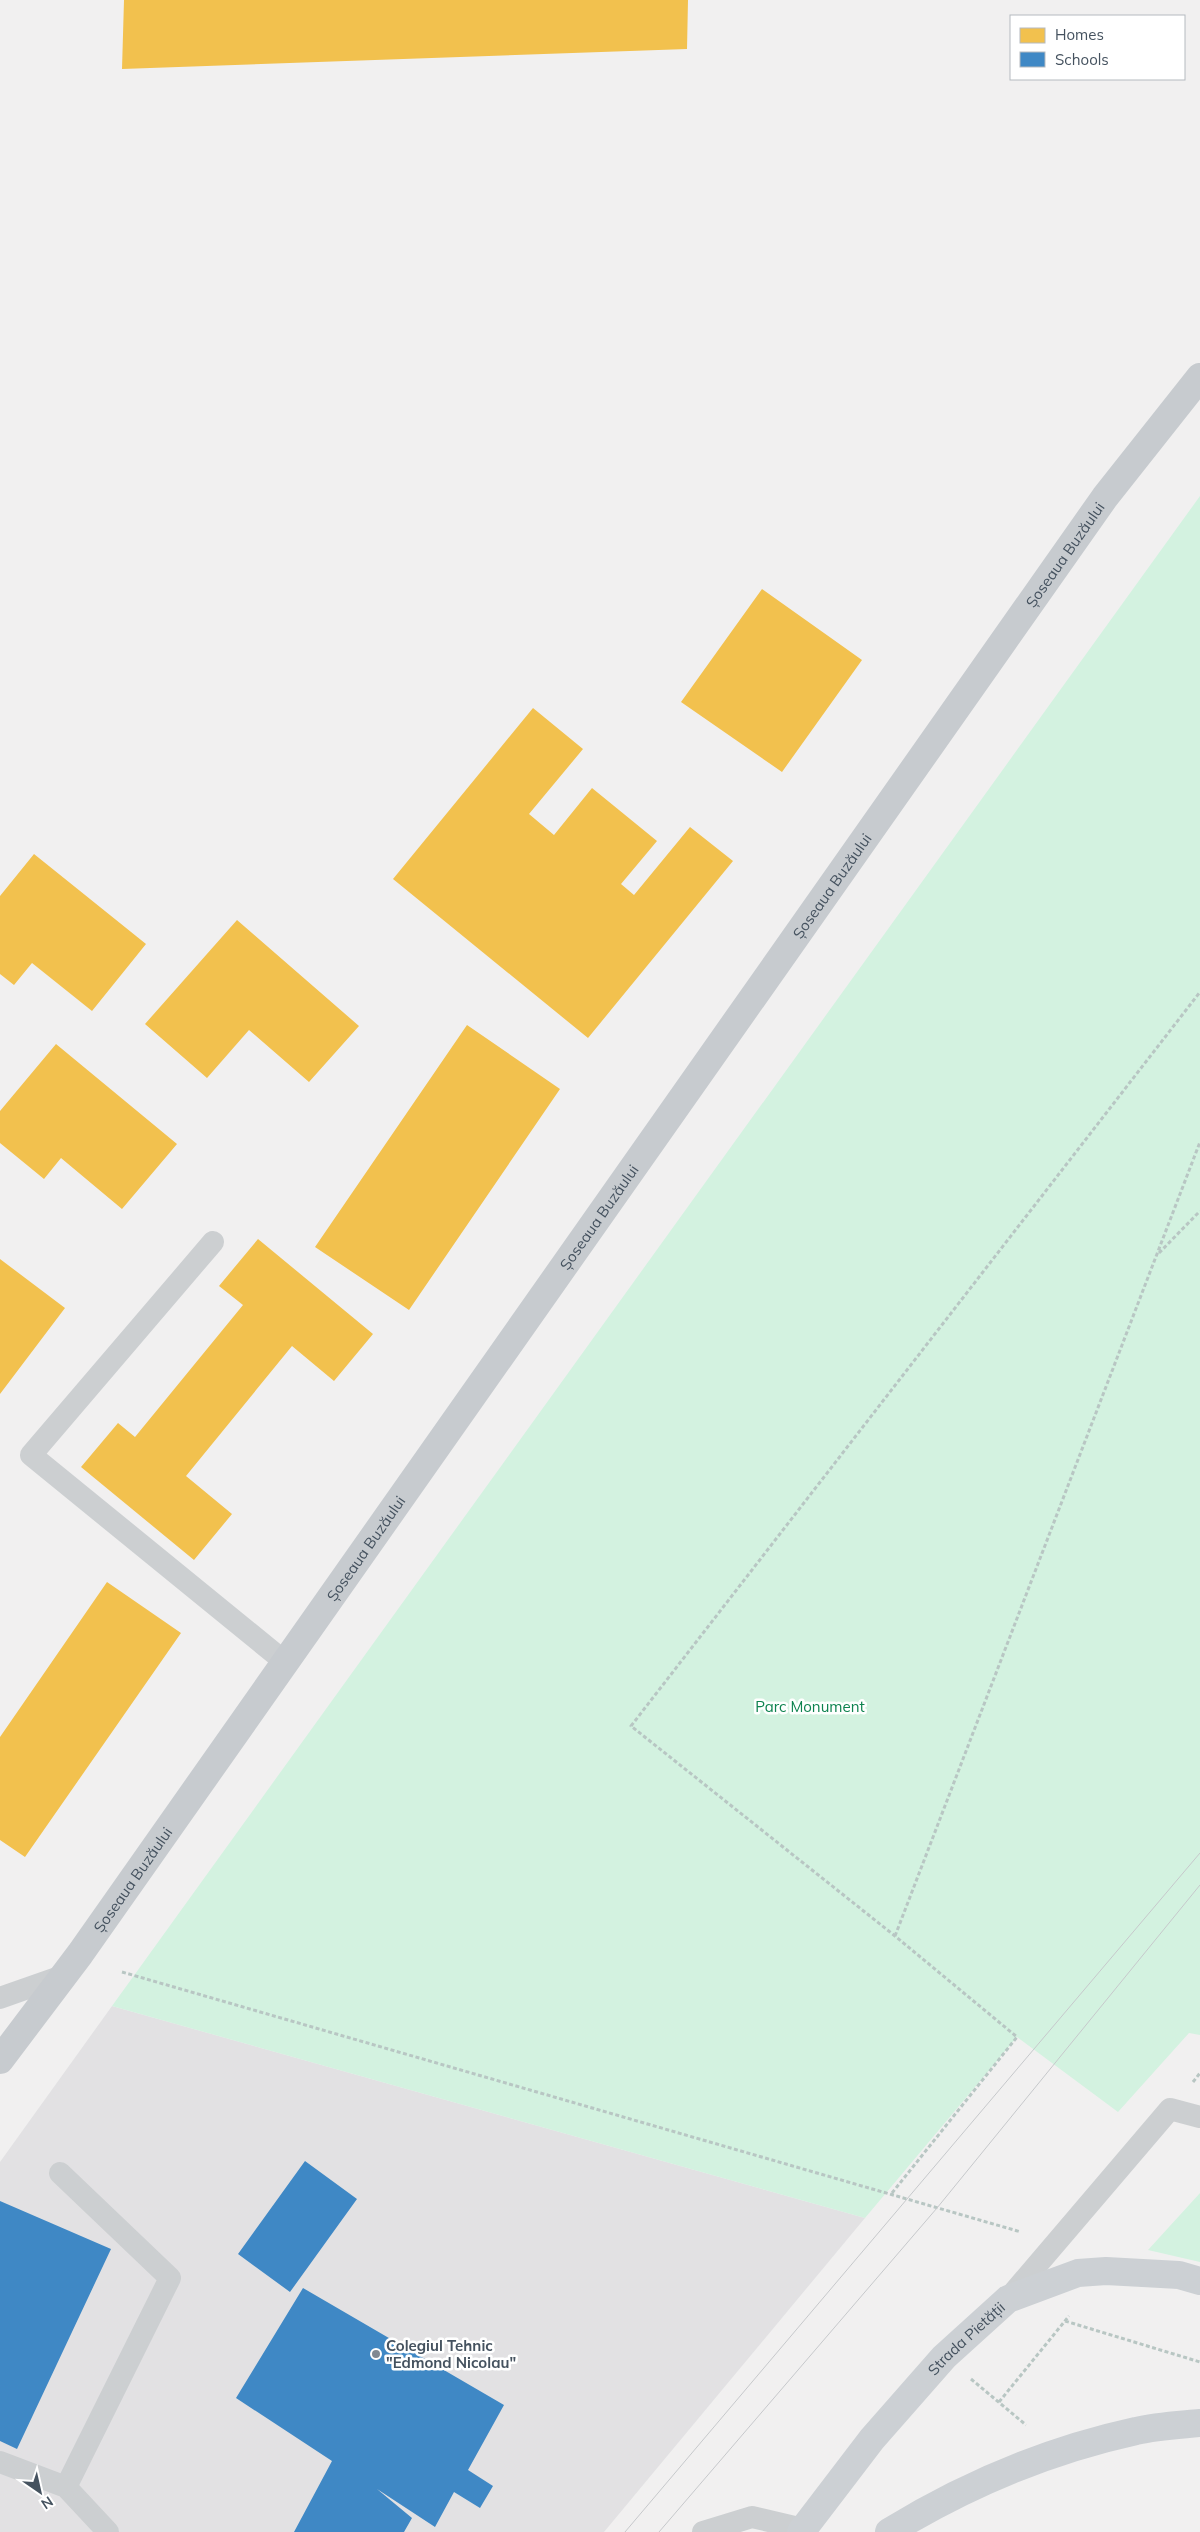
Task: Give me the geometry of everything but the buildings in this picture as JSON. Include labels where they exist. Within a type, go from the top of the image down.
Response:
[{"type":"main road","name":"Șoseaua Buzăului","points":[[0,2060],[65,1975],[1105,498],[1200,377]]},
{"type":"street","name":"Strada Pietății","points":[[802,2530],[872,2439],[944,2356],[1008,2299],[1078,2273],[1106,2271],[1161,2274],[1200,2281]]},
{"type":"street","points":[[889,2532],[952,2495],[1073,2448],[1137,2430],[1200,2422]]},
{"type":"lane","points":[[213,1242],[31,1455],[285,1662]]},
{"type":"lane","points":[[0,1998],[65,1975]]},
{"type":"lane","points":[[1008,2299],[1170,2109],[1200,2117]]},
{"type":"lane","points":[[60,2173],[170,2278],[66,2487]]},
{"type":"lane","points":[[0,2462],[66,2487],[108,2532]]},
{"type":"lane","points":[[703,2532],[752,2517],[802,2530]]},
{"type":"path","points":[[892,2193],[1017,2037],[895,1936],[631,1726],[1200,992]]},
{"type":"path","points":[[895,1936],[1200,1142]]},
{"type":"path","points":[[1157,1256],[1200,1211]]},
{"type":"path","points":[[122,1972],[892,2193],[1056,2242]]},
{"type":"path","points":[[999,2402],[1070,2314]]},
{"type":"path","points":[[1065,2322],[1200,2362]]},
{"type":"path","points":[[944,2356],[1032,2430]]},
{"type":"shaded area","name":"Colegiul Tehnic \"Edmond Nicolau\"","points":[[112,2006],[865,2218],[604,2532],[0,2532],[0,2162]]},
{"type":"green space","name":"Parc Monument","points":[[1200,496],[1200,2035],[1189,2033],[1118,2112],[1017,2037],[865,2218],[112,2006]]},
{"type":"green space","points":[[1200,2193],[1200,2262],[1148,2250]]},
{"type":"tram line","points":[[625,2532],[1200,1853]]},
{"type":"tram line","points":[[659,2532],[937,2208],[1200,1885]]},
{"type":"place","name":"Colegiul Tehnic \"Edmond Nicolau\"","points":[[376,2354]]}]
